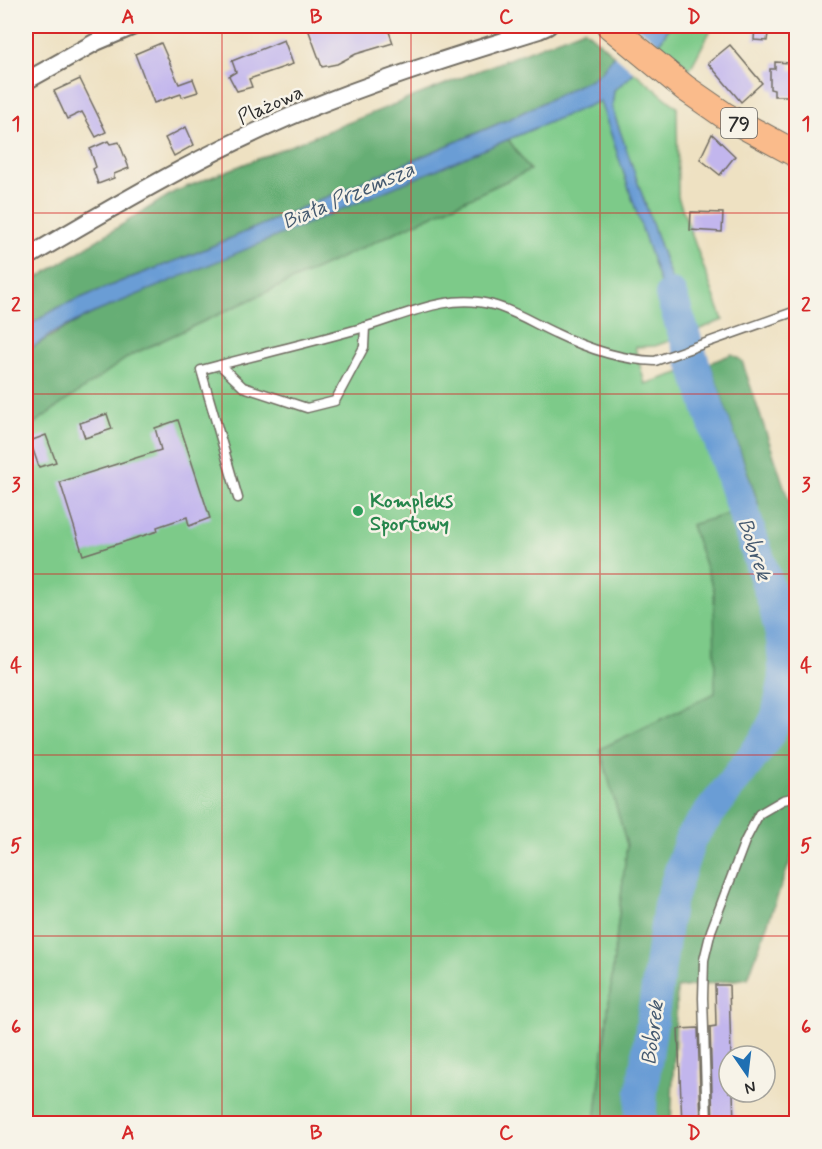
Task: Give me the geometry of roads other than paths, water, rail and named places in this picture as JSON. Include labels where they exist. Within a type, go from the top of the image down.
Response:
[{"type":"main road","name":"79","points":[[610,26],[685,88],[724,115],[796,154]]},
{"type":"street","points":[[26,81],[96,42],[134,26]]},
{"type":"street","name":"Plażowa","points":[[26,258],[166,177],[261,130],[327,101],[548,26]]},
{"type":"lane","points":[[238,498],[201,370],[365,327],[430,305],[456,301],[494,305],[557,334],[612,355],[634,360],[655,361],[796,311]]},
{"type":"lane","points":[[220,365],[243,387],[307,408],[335,401],[364,347],[365,327]]},
{"type":"lane","points":[[707,1124],[703,989],[704,960],[711,931],[745,841],[759,814],[783,800],[796,797]]},
{"type":"water","name":"Biała Przemsza","points":[[636,26],[670,26],[645,61],[614,90],[612,108],[690,333],[678,338],[600,101],[89,315],[53,333],[26,352],[26,327],[61,306],[196,253],[507,120],[591,79],[602,71]]},
{"type":"waterway","name":"Bobrek","points":[[640,1124],[642,1090],[669,905],[691,837],[766,739],[777,716],[785,678],[782,640],[774,604],[671,295]]},
{"type":"place","name":"Kompleks Sportowy","points":[[358,511]]}]
